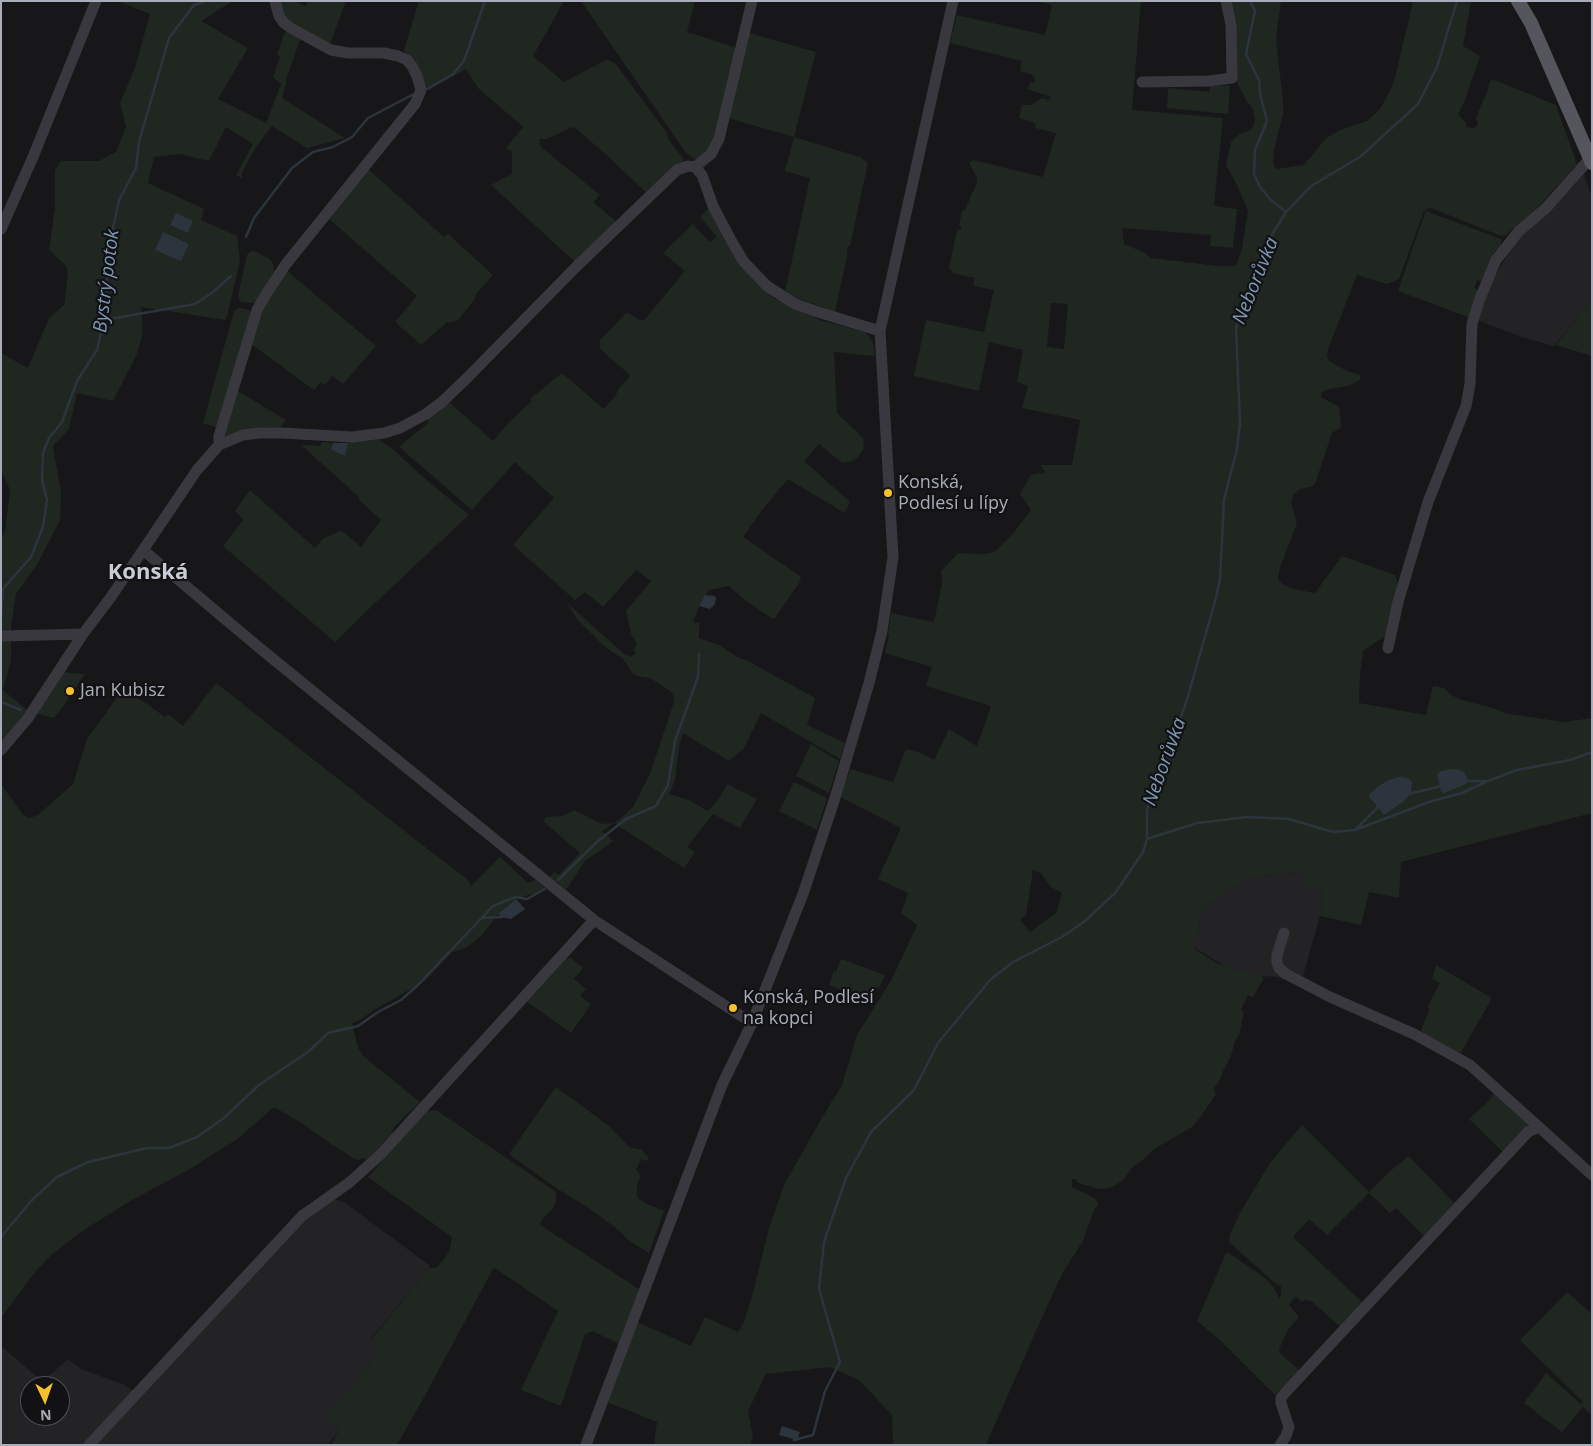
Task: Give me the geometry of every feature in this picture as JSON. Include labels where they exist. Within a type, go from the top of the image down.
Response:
[{"type":"main road","points":[[1519,2],[1531,23],[1591,159]]},
{"type":"street","points":[[1,229],[96,1]]},
{"type":"street","points":[[219,445],[219,436],[257,310],[286,264],[415,104],[421,90],[417,76],[407,60],[384,53],[348,53],[331,50],[284,23],[279,16],[276,1]]},
{"type":"street","points":[[696,167],[710,154],[718,139],[752,1]]},
{"type":"street","points":[[586,1445],[722,1085],[752,1023],[803,894],[869,683],[882,631],[893,557],[880,331],[953,1]]},
{"type":"street","points":[[1142,82],[1208,81],[1232,78],[1232,25],[1226,1]]},
{"type":"street","points":[[1388,648],[1398,602],[1428,502],[1466,406],[1470,384],[1472,324],[1496,260],[1520,231],[1546,208],[1591,159]]},
{"type":"street","points":[[1,750],[28,718],[83,634],[111,597],[196,470],[219,445],[243,435],[259,433],[282,432],[353,437],[384,433],[414,421],[442,402],[577,266],[677,170],[688,166],[696,167],[702,175],[716,212],[732,242],[744,262],[767,286],[795,304],[880,331]]},
{"type":"street","points":[[143,550],[262,650],[594,920],[752,1023]]},
{"type":"street","points":[[6,636],[83,634]]},
{"type":"street","points":[[89,1445],[302,1216],[350,1182],[380,1154],[594,920]]},
{"type":"street","points":[[1284,933],[1277,955],[1277,963],[1279,968],[1286,974],[1330,997],[1414,1034],[1470,1065],[1592,1175]]},
{"type":"street","points":[[1280,1445],[1289,1427],[1281,1403],[1281,1398],[1284,1394],[1528,1132],[1539,1126]]},
{"type":"shaded area","points":[[118,1],[233,1],[201,21],[248,48],[218,99],[266,123],[281,84],[273,77],[280,57],[277,54],[284,34],[287,31],[301,37],[282,98],[345,138],[307,148],[272,126],[256,147],[242,172],[242,178],[236,175],[253,144],[226,127],[209,161],[180,154],[154,157],[148,183],[204,209],[201,220],[237,236],[240,261],[226,320],[141,307],[143,332],[137,354],[113,401],[77,393],[69,429],[53,446],[61,493],[60,520],[38,563],[16,594],[11,627],[11,661],[3,690],[27,710],[1,743],[1,538],[5,531],[10,490],[1,470],[1,353],[28,368],[49,318],[64,305],[68,273],[66,266],[49,250],[55,208],[55,170],[61,161],[99,161],[116,152],[126,127],[120,103],[135,68],[150,14]]},
{"type":"shaded area","points":[[279,1],[294,1],[306,6],[308,1],[346,1],[330,44],[286,19]]},
{"type":"shaded area","points":[[419,1],[564,1],[533,56],[564,82],[604,61],[608,60],[615,63],[667,133],[668,139],[684,162],[647,193],[574,127],[547,139],[539,139],[541,147],[600,195],[593,202],[617,222],[575,262],[491,185],[512,174],[512,152],[506,148],[523,127],[478,88],[466,69],[429,90],[424,85],[414,64],[416,62],[406,55],[404,50]]},
{"type":"shaded area","points":[[581,1],[695,1],[687,32],[738,48],[714,143],[698,158],[695,159],[686,153]]},
{"type":"shaded area","points":[[1035,1],[1141,1],[1132,110],[1223,118],[1214,206],[1237,209],[1233,248],[1210,246],[1211,235],[1122,228],[1124,244],[1143,252],[1151,258],[1218,266],[1236,266],[1242,248],[1248,211],[1226,165],[1231,142],[1240,134],[1251,130],[1255,122],[1253,109],[1237,83],[1235,26],[1230,1],[1281,1],[1276,38],[1283,114],[1274,150],[1273,164],[1276,169],[1304,165],[1326,138],[1340,130],[1367,121],[1380,109],[1390,91],[1396,74],[1413,1],[1471,1],[1463,46],[1480,56],[1465,100],[1458,114],[1466,123],[1466,126],[1475,128],[1477,126],[1478,112],[1492,79],[1556,105],[1577,164],[1537,208],[1506,235],[1501,236],[1431,208],[1426,209],[1399,279],[1387,284],[1357,275],[1327,356],[1329,361],[1347,371],[1361,375],[1360,380],[1348,386],[1328,389],[1322,392],[1321,397],[1339,407],[1341,427],[1332,433],[1315,484],[1311,487],[1300,489],[1294,494],[1291,502],[1297,523],[1280,568],[1278,579],[1282,584],[1293,589],[1315,593],[1342,556],[1395,575],[1398,584],[1386,635],[1363,651],[1359,703],[1426,715],[1433,686],[1444,688],[1461,700],[1509,714],[1564,722],[1592,718],[1592,813],[1401,862],[1399,898],[1369,892],[1361,925],[1320,916],[1322,889],[1308,886],[1305,883],[1306,875],[1292,872],[1249,878],[1202,909],[1194,948],[1218,964],[1262,976],[1263,980],[1253,997],[1248,995],[1241,1010],[1244,1012],[1239,1036],[1214,1088],[1216,1094],[1192,1127],[1154,1149],[1134,1166],[1122,1181],[1110,1188],[1098,1189],[1072,1179],[1072,1187],[1094,1198],[1098,1205],[1094,1210],[1083,1241],[1063,1272],[986,1445],[893,1445],[892,1415],[859,1380],[829,1367],[766,1374],[748,1411],[753,1436],[750,1445],[654,1445],[657,1422],[607,1402],[637,1322],[691,1346],[705,1317],[738,1332],[744,1322],[769,1228],[784,1185],[842,1085],[857,1035],[892,979],[917,925],[901,913],[908,893],[878,879],[901,828],[842,798],[850,769],[893,782],[906,749],[918,752],[934,760],[949,729],[977,746],[991,706],[926,686],[932,667],[885,653],[891,613],[934,622],[942,583],[941,571],[958,553],[983,554],[994,552],[1012,535],[1031,510],[1020,494],[1030,476],[1046,473],[1040,465],[1072,465],[1080,420],[1022,408],[1028,386],[1017,382],[1023,350],[989,342],[979,391],[914,376],[926,320],[984,332],[994,290],[973,286],[975,278],[953,273],[949,267],[957,230],[961,230],[959,225],[962,211],[965,210],[977,182],[977,178],[969,163],[973,160],[1043,177],[1056,133],[1035,128],[1036,125],[1032,122],[1019,118],[1022,105],[1031,105],[1042,98],[1048,100],[1051,97],[1028,89],[1030,82],[1034,83],[1035,80],[1033,75],[1020,71],[1022,61],[950,43],[957,15],[1045,35],[1052,5]],"holes":[[[1051,303],[1068,304],[1064,349],[1047,347]],[[1388,780],[1384,815],[1369,797],[1377,787]],[[1033,870],[1041,873],[1051,887],[1062,893],[1056,913],[1030,932],[1020,920],[1026,915]]]},
{"type":"shaded area","points":[[749,33],[816,52],[794,137],[728,118]]},
{"type":"shaded area","points":[[1210,85],[1230,86],[1228,114],[1167,108],[1168,88],[1210,92]]},
{"type":"shaded area","points":[[794,137],[860,157],[868,163],[850,246],[848,246],[835,312],[785,292],[810,178],[785,171]]},
{"type":"shaded area","points":[[367,168],[444,237],[448,234],[493,275],[476,294],[474,300],[458,320],[447,322],[421,345],[395,322],[417,296],[328,218]]},
{"type":"shaded area","points":[[1584,174],[1592,198],[1592,301],[1554,346],[1522,337],[1477,320],[1493,279],[1513,246],[1556,205]]},
{"type":"shaded area","points":[[710,207],[724,240],[742,266],[773,298],[822,321],[864,332],[873,343],[875,356],[834,352],[837,413],[863,438],[863,450],[857,458],[842,463],[819,444],[804,461],[850,502],[845,513],[788,479],[762,510],[743,537],[800,576],[799,583],[773,619],[746,601],[729,586],[709,590],[699,606],[693,622],[699,623],[699,638],[721,646],[737,657],[748,661],[815,698],[807,725],[845,743],[840,759],[761,713],[744,748],[729,761],[683,733],[679,746],[675,780],[669,794],[689,800],[708,811],[718,800],[727,784],[757,799],[740,828],[713,814],[687,847],[695,852],[684,868],[614,823],[633,807],[650,774],[674,702],[673,694],[650,678],[633,674],[623,659],[604,646],[578,620],[566,602],[624,654],[631,657],[636,653],[633,650],[637,645],[631,634],[626,611],[651,581],[636,570],[603,607],[585,592],[575,600],[513,545],[554,498],[515,462],[472,510],[399,447],[428,423],[428,420],[425,418],[445,403],[450,403],[493,441],[510,421],[532,401],[530,399],[562,373],[604,409],[616,395],[618,389],[629,378],[629,374],[600,349],[600,340],[626,313],[644,320],[685,271],[663,253],[693,224],[710,242],[717,237],[700,217]]},
{"type":"shaded area","points":[[1426,211],[1501,239],[1501,245],[1493,254],[1484,282],[1477,280],[1474,288],[1481,291],[1471,318],[1398,291]]},
{"type":"shaded area","points":[[176,213],[193,221],[188,233],[170,225]]},
{"type":"shaded area","points":[[163,232],[189,244],[181,261],[155,250]]},
{"type":"shaded area","points":[[251,251],[268,258],[274,267],[274,272],[255,303],[241,302],[238,295],[247,255]]},
{"type":"shaded area","points":[[286,270],[376,346],[343,384],[332,376],[325,385],[321,382],[314,390],[251,344],[261,312]]},
{"type":"shaded area","points":[[1592,301],[1592,356],[1556,345],[1580,315]]},
{"type":"shaded area","points":[[239,308],[251,312],[218,428],[203,423],[234,311]]},
{"type":"shaded area","points":[[236,390],[286,420],[280,428],[266,427],[246,430],[225,438],[222,435]]},
{"type":"shaded area","points":[[378,439],[393,449],[416,471],[469,515],[376,602],[336,643],[223,546],[243,520],[235,511],[250,490],[315,548],[324,538],[340,531],[361,547],[381,520],[360,501],[358,496],[301,445],[320,446],[322,442],[333,443],[331,450],[345,456],[348,441]]},
{"type":"shaded area","points":[[333,443],[348,443],[345,456],[331,450]]},
{"type":"shaded area","points":[[705,595],[715,596],[715,604],[710,609],[699,606]]},
{"type":"shaded area","points":[[63,672],[85,674],[54,718],[35,713]]},
{"type":"shaded area","points":[[216,683],[468,880],[471,886],[500,857],[528,883],[536,880],[546,889],[536,894],[516,899],[498,914],[483,934],[466,948],[452,952],[425,981],[352,1023],[358,1047],[363,1056],[420,1102],[394,1127],[392,1133],[367,1161],[364,1158],[358,1160],[353,1158],[305,1125],[274,1107],[236,1140],[188,1170],[130,1201],[78,1234],[51,1255],[35,1272],[1,1318],[1,784],[23,815],[29,818],[38,815],[73,784],[87,739],[124,688],[165,717],[168,714],[183,726]]},
{"type":"shaded area","points":[[811,744],[839,761],[829,793],[796,776]]},
{"type":"shaded area","points":[[1453,769],[1464,772],[1468,780],[1466,784],[1444,793],[1441,792],[1437,774],[1441,771]]},
{"type":"shaded area","points":[[1399,777],[1407,778],[1412,782],[1411,793],[1404,801],[1384,815],[1369,795],[1388,780]]},
{"type":"shaded area","points":[[794,782],[827,798],[817,830],[779,811]]},
{"type":"shaded area","points":[[575,810],[597,822],[604,824],[614,823],[602,831],[613,841],[585,861],[566,890],[550,877],[554,872],[559,875],[580,853],[543,821],[546,817],[562,816]]},
{"type":"shaded area","points":[[1292,872],[1306,875],[1308,886],[1323,889],[1320,916],[1300,986],[1277,977],[1262,976],[1224,966],[1194,947],[1202,909],[1249,878]]},
{"type":"shaded area","points":[[516,899],[525,909],[511,919],[501,917],[498,914]]},
{"type":"shaded area","points":[[571,958],[583,968],[574,979],[586,989],[580,996],[591,1004],[571,1033],[527,1002],[566,959]]},
{"type":"shaded area","points":[[841,959],[885,975],[879,987],[871,993],[871,1002],[829,985]]},
{"type":"shaded area","points":[[1436,965],[1492,998],[1460,1054],[1421,1033],[1429,1011],[1428,1006],[1440,983],[1432,979]]},
{"type":"shaded area","points":[[556,1087],[609,1126],[629,1147],[642,1150],[649,1158],[647,1161],[641,1159],[636,1170],[641,1175],[637,1184],[637,1195],[639,1199],[647,1204],[664,1211],[649,1253],[628,1240],[620,1231],[587,1207],[556,1188],[509,1154]]},
{"type":"shaded area","points":[[1495,1092],[1529,1122],[1528,1126],[1504,1153],[1469,1119],[1488,1102]]},
{"type":"shaded area","points":[[436,1110],[556,1193],[556,1202],[552,1210],[544,1217],[540,1225],[639,1289],[619,1344],[593,1331],[585,1334],[561,1406],[521,1390],[558,1311],[495,1268],[493,1269],[397,1445],[331,1445],[340,1428],[328,1417],[382,1350],[371,1340],[429,1268],[436,1268],[446,1257],[450,1248],[452,1237],[368,1177],[426,1111]]},
{"type":"shaded area","points":[[1302,1125],[1369,1192],[1390,1171],[1409,1156],[1454,1203],[1424,1236],[1396,1208],[1390,1213],[1369,1193],[1327,1235],[1309,1219],[1293,1237],[1365,1305],[1343,1329],[1311,1301],[1301,1302],[1295,1297],[1292,1300],[1289,1305],[1299,1317],[1289,1328],[1279,1349],[1280,1353],[1300,1371],[1275,1395],[1221,1341],[1197,1321],[1226,1253],[1229,1253],[1266,1279],[1274,1288],[1279,1298],[1281,1297],[1281,1286],[1229,1242],[1230,1234],[1240,1213],[1270,1163]]},
{"type":"shaded area","points":[[334,1199],[344,1202],[429,1265],[429,1268],[371,1339],[383,1349],[329,1416],[341,1428],[328,1445],[1,1445],[1,1346],[36,1376],[20,1376],[20,1426],[70,1426],[70,1376],[46,1376],[50,1375],[68,1359],[81,1369],[125,1385],[140,1396],[306,1217]]},
{"type":"shaded area","points":[[1567,1292],[1592,1314],[1592,1415],[1583,1407],[1562,1432],[1524,1403],[1546,1373],[1581,1404],[1583,1402],[1520,1340]]},
{"type":"shaded area","points":[[782,1426],[800,1432],[797,1440],[779,1435]]},
{"type":"waterway","name":"Bystrý potok","points":[[1,616],[3,589],[31,557],[43,527],[47,500],[42,480],[43,453],[49,438],[62,422],[77,381],[97,350],[104,320],[110,242],[119,200],[136,168],[139,142],[169,38],[194,5],[205,1]]},
{"type":"waterway","points":[[427,89],[453,74],[464,61],[485,1]]},
{"type":"waterway","name":"Neborůvka","points":[[794,1440],[813,1435],[825,1391],[840,1362],[819,1289],[824,1242],[846,1178],[871,1132],[914,1090],[938,1043],[990,980],[1013,962],[1062,937],[1085,921],[1116,892],[1143,852],[1147,839],[1147,810],[1186,703],[1220,579],[1224,500],[1237,449],[1240,423],[1236,329],[1241,308],[1256,270],[1270,238],[1286,212],[1270,199],[1260,187],[1254,174],[1255,150],[1267,121],[1260,94],[1259,80],[1246,54],[1255,11],[1250,1]]},
{"type":"waterway","points":[[1286,212],[1311,186],[1360,157],[1418,104],[1437,67],[1457,1]]},
{"type":"waterway","points":[[246,237],[254,218],[292,168],[313,152],[333,147],[352,137],[368,118],[414,94]]},
{"type":"waterway","points":[[104,320],[195,304],[213,292],[231,276]]},
{"type":"waterway","points":[[558,880],[598,841],[626,819],[656,806],[668,785],[675,741],[698,677],[699,654]]},
{"type":"waterway","points":[[1,702],[21,710]]},
{"type":"waterway","points":[[1147,839],[1197,823],[1247,817],[1289,819],[1333,832],[1355,830],[1429,802],[1462,793],[1517,770],[1570,760],[1592,752]]},
{"type":"waterway","points":[[1464,781],[1486,781]]},
{"type":"waterway","points":[[1408,794],[1442,786]]},
{"type":"waterway","points":[[1356,829],[1378,807]]},
{"type":"waterway","points":[[1,1237],[32,1200],[57,1177],[88,1162],[147,1148],[169,1148],[197,1137],[224,1118],[259,1085],[308,1052],[328,1033],[358,1026],[378,1012],[401,1000],[417,986],[493,906],[515,897],[527,899],[545,889]]},
{"type":"waterway","points":[[482,918],[504,916]]},
{"type":"place","name":"Konská, Podlesí u lípy","points":[[888,493]]},
{"type":"place","name":"Jan Kubisz","points":[[70,691]]},
{"type":"place","name":"Konská, Podlesí na kopci","points":[[733,1008]]},
{"type":"district","name":"Konská","points":[[148,573]]}]
